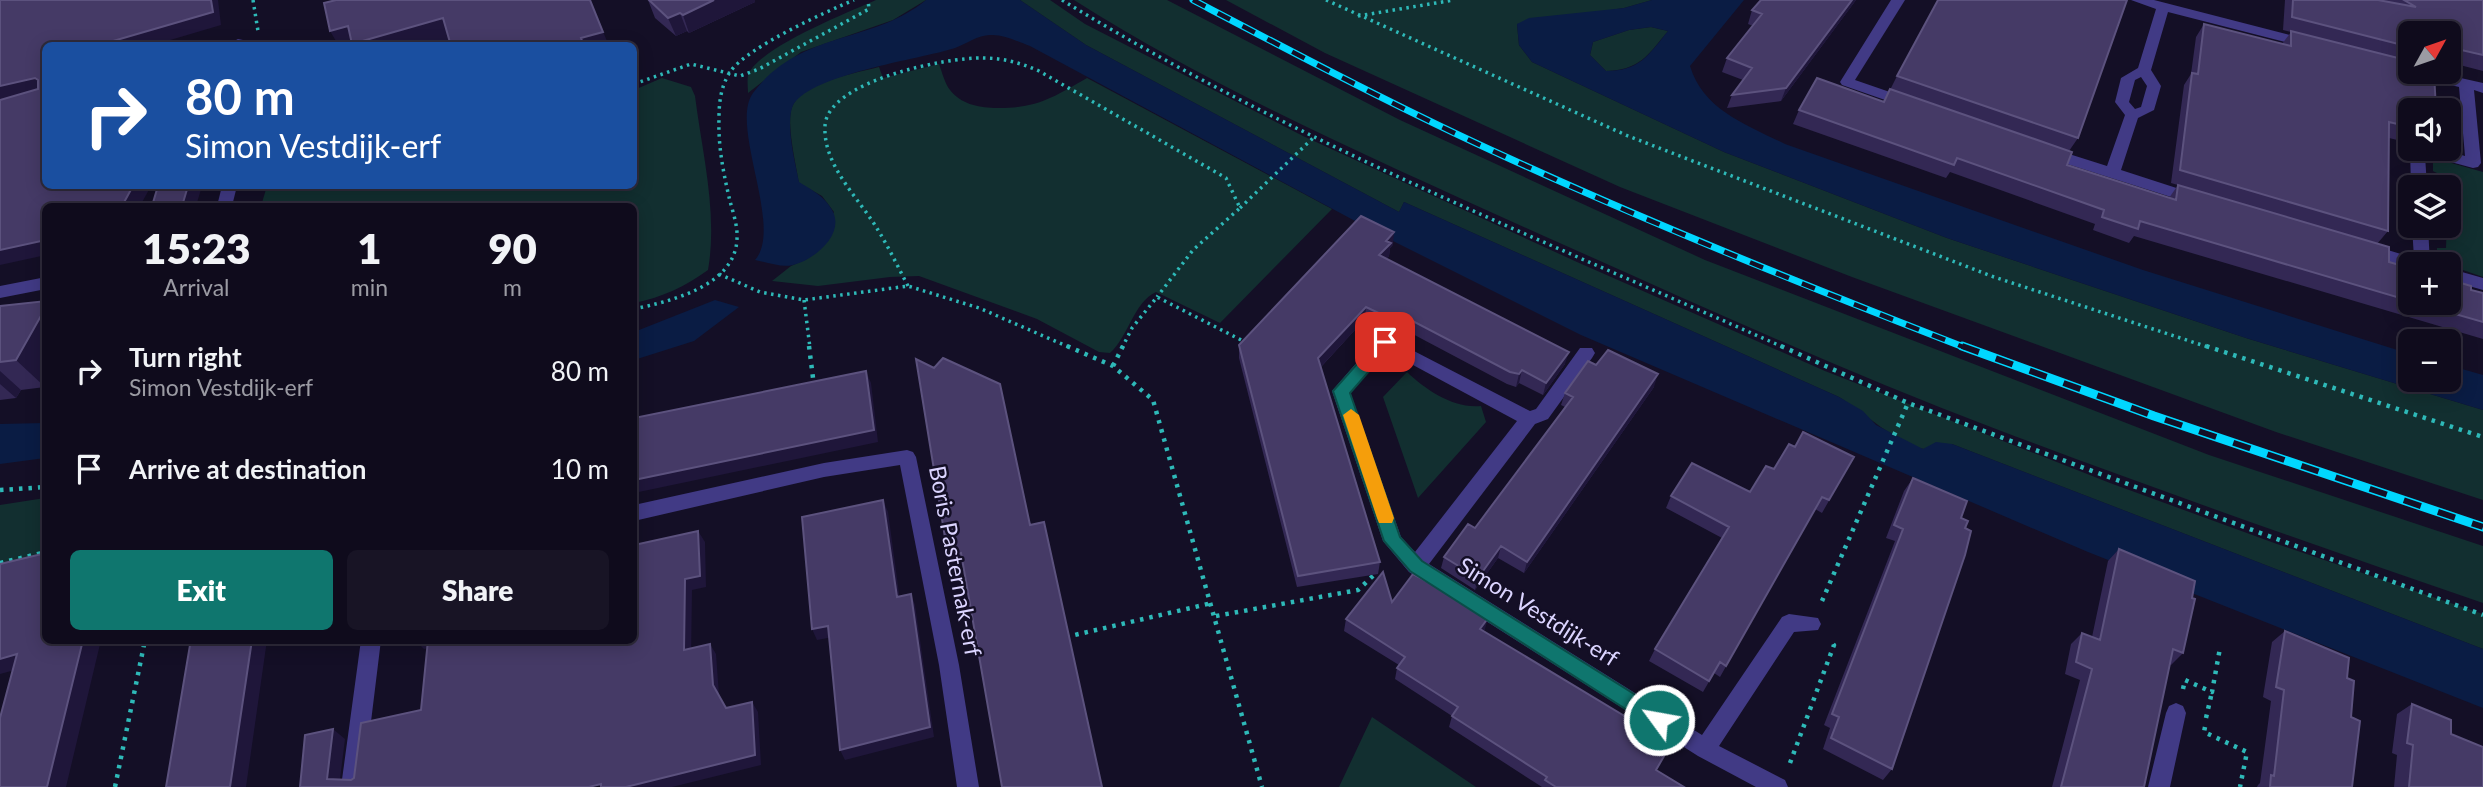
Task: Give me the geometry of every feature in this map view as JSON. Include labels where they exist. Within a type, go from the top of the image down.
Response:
[{"type":"street","points":[[1898,0],[1847,82],[1924,109]]},
{"type":"street","points":[[2138,0],[2328,49]]},
{"type":"street","points":[[2202,17],[2204,0]]},
{"type":"street","points":[[2132,115],[2122,103],[2128,78],[2144,70],[2162,7]]},
{"type":"street","points":[[2132,115],[2147,110],[2154,86],[2144,70]]},
{"type":"street","points":[[2461,83],[2483,88]]},
{"type":"street","points":[[2461,159],[2478,164],[2466,84]]},
{"type":"street","points":[[2112,174],[2132,115]]},
{"type":"street","points":[[2038,148],[2204,202]]},
{"type":"street","points":[[2349,245],[2398,259]]},
{"type":"street","points":[[2461,278],[2483,284]]},
{"type":"street","points":[[0,292],[42,285]]},
{"type":"street","name":"Simon Vestdijk-erf","points":[[1529,419],[1385,342],[1341,391],[1393,541],[1416,566],[1704,748],[1781,780]]},
{"type":"street","name":"Simon Vestdijk-erf","points":[[1416,566],[1529,419],[1542,414],[1586,353]]},
{"type":"street","name":"Boris Pasternak-erf","points":[[637,512],[824,470],[907,457],[949,665],[966,786]]},
{"type":"street","points":[[1704,748],[1790,623],[1811,624]]},
{"type":"street","points":[[352,787],[370,644]]},
{"type":"street","points":[[2159,787],[2176,713]]},
{"type":"path","points":[[253,0],[259,37]]},
{"type":"path","points":[[637,308],[698,289],[730,262],[737,238],[718,130],[719,102],[733,67],[804,22],[854,0]]},
{"type":"path","points":[[637,83],[691,64],[740,76],[760,69],[786,52],[869,9],[868,0]]},
{"type":"path","points":[[1062,0],[1137,46],[1313,138],[1908,403],[2483,615]]},
{"type":"path","points":[[1326,0],[1628,136],[1994,277],[2483,437]]},
{"type":"path","points":[[1357,16],[1454,0]]},
{"type":"path","points":[[908,286],[877,229],[836,164],[827,143],[824,126],[829,112],[848,96],[866,85],[923,65],[959,58],[1004,59],[1037,71],[1226,178],[1240,208]]},
{"type":"path","points":[[1113,366],[1132,328],[1194,250],[1313,138]]},
{"type":"path","points":[[719,274],[760,292],[804,300],[908,286],[979,309],[1113,366],[1153,400],[1262,787]]},
{"type":"path","points":[[1157,297],[1255,347]]},
{"type":"path","points":[[804,300],[814,391]]},
{"type":"path","points":[[1781,780],[1834,645],[1811,624],[1908,403]]},
{"type":"path","points":[[0,490],[42,487]]},
{"type":"path","points":[[0,563],[42,553]]},
{"type":"path","points":[[1216,616],[1358,590],[1375,572],[1416,566]]},
{"type":"path","points":[[1054,640],[1212,603]]},
{"type":"path","points":[[115,787],[144,644]]},
{"type":"path","points":[[2220,648],[2204,732],[2246,752],[2240,787]]},
{"type":"path","points":[[2176,713],[2185,680],[2212,692]]},
{"type":"green space","points":[[876,0],[926,0],[893,20],[801,52],[748,93],[748,76],[754,65],[767,54],[804,32]]},
{"type":"green space","points":[[1020,0],[1050,0],[1085,24],[1303,136],[1577,262],[1825,371],[2110,483],[2277,544],[2483,614],[2483,649],[1952,444],[1928,449],[1916,447],[1893,435],[1839,397],[1404,202],[1399,212],[1086,45]]},
{"type":"green space","points":[[1074,0],[1167,0],[1400,120],[1705,260],[2209,455],[2483,546],[2483,603],[2056,452],[1822,359],[1300,124],[1185,65]]},
{"type":"green space","points":[[1226,0],[1652,0],[1624,8],[1517,24],[1519,45],[1532,62],[1724,152],[1947,238],[2246,338],[2398,384],[2398,392],[2424,392],[2483,410],[2483,500],[2276,432],[1852,277],[1620,187],[1325,53]]},
{"type":"green space","points":[[1651,27],[1668,31],[1649,54],[1627,68],[1606,71],[1590,55],[1593,42],[1629,30]]},
{"type":"green space","points":[[939,64],[954,95],[970,104],[988,108],[1033,104],[1053,97],[1087,78],[1332,209],[1220,323],[1156,292],[1142,304],[1110,353],[1099,352],[1037,319],[919,276],[818,286],[772,281],[791,266],[807,259],[834,212],[822,196],[799,183],[790,123],[792,107],[798,98],[818,85],[857,72],[879,67],[883,78]]},
{"type":"green space","points":[[662,78],[691,87],[695,96],[710,205],[711,248],[708,270],[682,286],[654,298],[637,302],[637,203],[262,203],[266,189],[637,189],[637,89]]},
{"type":"green space","points":[[2433,161],[2444,161],[2483,172],[2483,277],[2461,269],[2461,252],[2437,252],[2437,248],[2446,248],[2446,238],[2461,238],[2461,175],[2441,175],[2433,171]]},
{"type":"green space","points":[[1407,372],[1441,397],[1461,404],[1481,406],[1486,422],[1418,498],[1383,397]]},
{"type":"green space","points":[[42,498],[42,577],[0,586],[0,505]]},
{"type":"green space","points":[[1372,717],[1476,787],[1339,787]]},
{"type":"water","points":[[926,0],[1020,0],[1086,45],[1399,212],[1404,202],[1839,397],[1863,411],[1876,425],[1923,449],[1936,442],[1952,444],[2483,649],[2483,708],[2088,552],[1581,335],[1383,236],[1030,46],[1006,37],[986,35],[955,48],[840,77],[801,96],[792,108],[790,116],[799,182],[829,205],[835,219],[835,228],[826,245],[801,262],[784,266],[755,260],[762,245],[764,225],[747,128],[747,108],[753,93],[772,73],[792,58],[814,47],[883,24]]},
{"type":"water","points":[[1652,0],[1744,0],[1690,66],[1705,94],[1742,123],[1785,144],[2143,270],[2398,350],[2398,384],[2246,338],[1947,238],[1724,152],[1532,62],[1519,45],[1517,24],[1529,18],[1624,8]],"holes":[[[1651,27],[1668,31],[1648,55],[1635,65],[1606,71],[1590,55],[1593,42],[1629,30]]]},
{"type":"water","points":[[715,300],[739,307],[694,341],[637,359],[637,331]]},
{"type":"water","points":[[2461,369],[2483,375],[2483,410],[2424,392],[2461,392]]},
{"type":"water","points":[[42,423],[42,458],[0,464],[0,424]]},
{"type":"building","points":[[0,0],[211,0],[213,12],[110,42],[42,42],[42,189],[131,189],[124,203],[42,203],[42,241],[0,250],[0,100],[38,89],[38,80],[35,78],[0,86]]},
{"type":"building","points":[[336,0],[590,0],[603,32],[581,38],[582,42],[450,42],[443,18],[352,42],[348,26],[330,31],[324,3]]},
{"type":"building","points":[[649,0],[714,0],[683,15],[680,13],[668,18]]},
{"type":"building","points":[[1761,0],[1852,0],[1786,88],[1732,95],[1752,68],[1727,58],[1762,14],[1752,10]]},
{"type":"building","points":[[1938,0],[2127,0],[2078,138],[1897,76]]},
{"type":"building","points":[[2293,0],[2378,0],[2416,7],[2404,0],[2483,0],[2483,55],[2461,50],[2461,21],[2398,21],[2398,44],[2292,17]]},
{"type":"building","points":[[2204,24],[2291,46],[2291,31],[2398,58],[2398,84],[2435,84],[2435,98],[2398,98],[2398,124],[2389,122],[2388,231],[2180,170],[2192,73],[2198,74]]},
{"type":"building","points":[[1817,78],[1884,102],[1890,89],[2072,152],[2067,165],[2176,200],[2178,185],[2389,247],[2389,262],[2398,265],[2398,297],[2140,221],[2138,229],[2102,217],[2104,210],[1957,158],[1954,165],[1799,110]]},
{"type":"building","points":[[157,189],[187,189],[183,203],[153,203]]},
{"type":"building","points":[[1361,216],[1394,232],[1386,241],[1391,243],[1379,255],[1569,352],[1546,383],[1522,370],[1519,374],[1510,372],[1409,319],[1404,325],[1366,307],[1318,358],[1380,562],[1298,576],[1239,345]]},
{"type":"building","points":[[2461,283],[2471,286],[2471,290],[2483,293],[2483,322],[2459,315],[2461,315]]},
{"type":"building","points":[[42,301],[42,314],[16,360],[0,362],[0,306]]},
{"type":"building","points":[[1608,350],[1658,374],[1527,562],[1501,546],[1478,578],[1444,557],[1468,524],[1475,528],[1573,397],[1565,393],[1588,361],[1596,365]]},
{"type":"building","points":[[943,358],[1000,384],[1030,525],[1044,522],[1102,787],[1002,787],[961,553],[948,556],[916,359],[934,368]]},
{"type":"building","points":[[866,371],[874,430],[637,479],[637,417]]},
{"type":"building","points":[[1803,432],[1854,457],[1829,500],[1822,497],[1726,666],[1720,662],[1709,681],[1655,649],[1729,527],[1671,496],[1692,463],[1750,492],[1766,466],[1774,469],[1789,444],[1795,447]]},
{"type":"building","points":[[1913,478],[1967,501],[1961,518],[1968,521],[1965,528],[1971,531],[1892,769],[1831,738],[1839,717],[1832,714],[1903,529],[1894,525]]},
{"type":"building","points":[[883,500],[897,597],[911,594],[930,727],[840,750],[828,626],[812,629],[802,517]]},
{"type":"building","points":[[698,531],[700,576],[685,579],[684,650],[710,644],[713,685],[726,708],[752,702],[755,755],[626,787],[601,787],[601,784],[589,787],[300,787],[305,735],[333,729],[327,779],[351,780],[354,778],[361,723],[421,710],[428,644],[637,644],[637,544]]},
{"type":"building","points":[[2119,549],[2195,581],[2192,598],[2195,599],[2183,653],[2173,649],[2144,787],[2061,787],[2092,669],[2076,662],[2082,633],[2100,640]]},
{"type":"building","points":[[42,554],[42,644],[82,644],[47,787],[0,787],[0,718],[17,654],[0,659],[0,564]]},
{"type":"building","points":[[1383,572],[1392,602],[1413,574],[1426,581],[1430,575],[1464,597],[1461,601],[1488,618],[1480,629],[1671,744],[1656,770],[1684,787],[1556,787],[1545,780],[1547,777],[1452,716],[1458,707],[1397,668],[1405,657],[1346,619]]},
{"type":"building","points":[[2285,631],[2349,658],[2347,678],[2354,681],[2351,717],[2360,721],[2352,787],[2270,787],[2271,775],[2274,776],[2284,690],[2276,687]]},
{"type":"building","points":[[251,644],[230,787],[166,787],[190,645]]},
{"type":"building","points":[[2412,704],[2451,720],[2451,734],[2483,747],[2483,787],[2409,787],[2413,745],[2407,743]]},
{"type":"railway","points":[[1193,0],[1466,139],[1563,183],[1734,256],[1966,348]]},
{"type":"railway","points":[[1962,346],[2154,416],[2483,527]]},
{"type":"slow traffic","points":[[1351,415],[1385,518]]},
{"type":"route","points":[[1385,342],[1341,391],[1358,433],[1393,541],[1416,566],[1659,720]]}]
